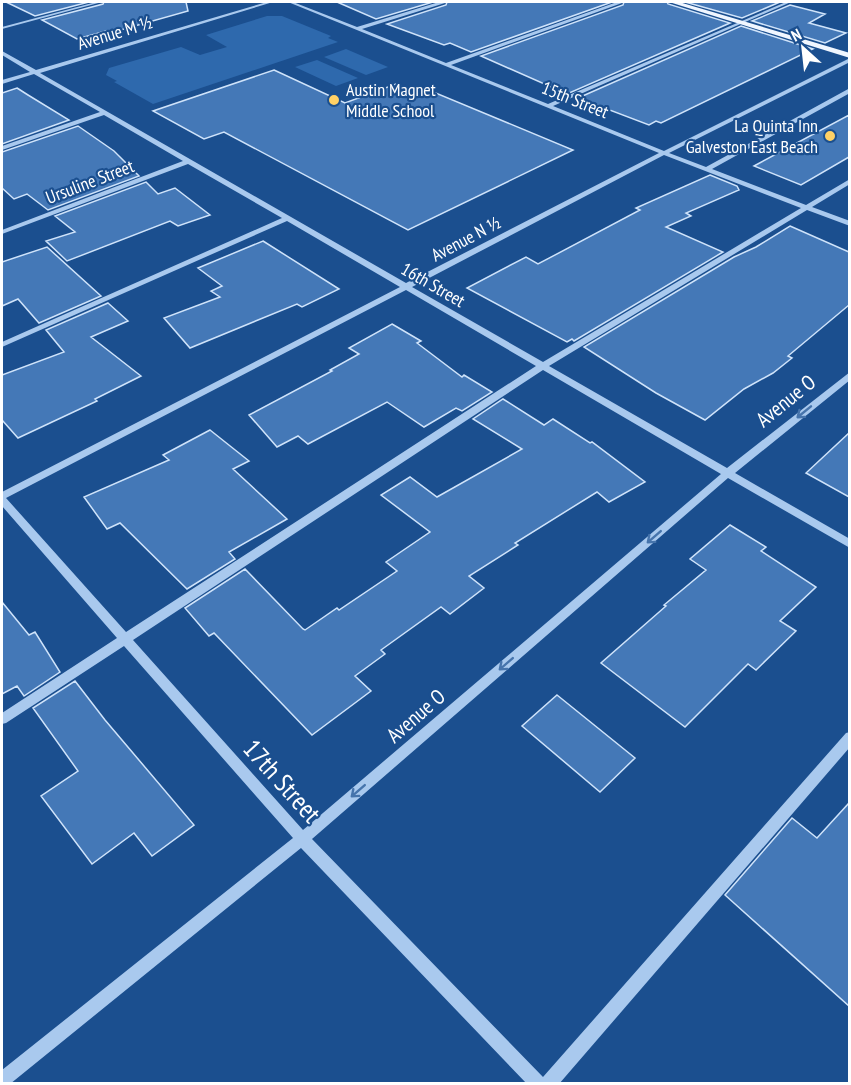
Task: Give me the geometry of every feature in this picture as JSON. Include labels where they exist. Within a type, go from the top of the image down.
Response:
[{"type":"main road","points":[[673,2],[849,58]]},
{"type":"street","points":[[2,28],[100,2]]},
{"type":"street","name":"Avenue M ½","points":[[2,82],[271,2]]},
{"type":"street","name":"15th Street","points":[[290,2],[664,153],[849,224]]},
{"type":"street","points":[[357,29],[443,2]]},
{"type":"street","points":[[446,65],[620,2]]},
{"type":"street","points":[[548,106],[789,2]]},
{"type":"street","name":"16th Street","points":[[2,53],[849,544]]},
{"type":"street","name":"Avenue N ½","points":[[2,496],[849,58]]},
{"type":"street","points":[[707,169],[849,90]]},
{"type":"street","points":[[2,148],[106,112]]},
{"type":"street","name":"Ursuline Street","points":[[2,232],[189,161]]},
{"type":"street","points":[[2,718],[543,366],[809,208],[849,181]]},
{"type":"street","points":[[2,345],[289,218]]},
{"type":"street","name":"Avenue O","points":[[2,1080],[302,839],[728,474],[849,375]]},
{"type":"street","name":"17th Street","points":[[2,500],[302,839],[539,1083]]},
{"type":"street","points":[[548,1083],[849,737]]},
{"type":"shaded area","points":[[267,16],[282,16],[331,36],[328,38],[338,42],[153,104],[106,75],[109,68],[181,47],[200,55],[227,47],[206,35]]},
{"type":"shaded area","points":[[346,49],[388,67],[366,75],[324,57]]},
{"type":"shaded area","points":[[317,60],[358,78],[336,86],[295,67]]},
{"type":"building","points":[[6,2],[89,2],[35,16]]},
{"type":"building","points":[[104,2],[186,2],[188,11],[110,33],[106,31],[77,39],[42,20]]},
{"type":"building","points":[[337,2],[433,2],[376,19]]},
{"type":"building","points":[[447,2],[612,2],[471,52],[450,43],[444,45],[387,24],[446,5]]},
{"type":"building","points":[[624,2],[667,2],[730,23],[567,94],[481,56],[623,5]]},
{"type":"building","points":[[685,2],[780,2],[742,18]]},
{"type":"building","points":[[790,5],[825,14],[809,23],[846,33],[825,43],[752,21]]},
{"type":"building","points":[[741,26],[813,49],[661,123],[656,121],[649,125],[578,98]]},
{"type":"building","points":[[274,70],[345,103],[396,84],[421,95],[431,91],[573,150],[408,230],[224,132],[204,139],[153,111]]},
{"type":"building","points":[[17,88],[69,120],[2,144],[2,93]]},
{"type":"building","name":"La Quinta Inn Galveston East Beach","points":[[849,115],[849,157],[801,185],[754,166]]},
{"type":"building","points":[[78,126],[114,151],[139,176],[48,210],[27,194],[14,199],[2,188],[2,152]]},
{"type":"building","points":[[710,175],[737,186],[739,190],[686,213],[691,216],[666,227],[723,252],[574,341],[572,339],[567,342],[467,288],[526,257],[538,264],[640,210],[636,208]]},
{"type":"building","points":[[146,182],[158,194],[175,188],[210,215],[178,226],[170,221],[67,261],[46,241],[75,232],[55,216]]},
{"type":"building","points":[[790,226],[849,252],[849,305],[788,356],[792,358],[773,373],[744,389],[705,420],[656,393],[584,347],[734,257],[756,247]]},
{"type":"building","points":[[263,241],[339,289],[302,307],[297,304],[190,348],[164,318],[220,297],[211,291],[222,286],[198,268]]},
{"type":"building","points":[[47,247],[101,296],[39,323],[18,299],[2,306],[2,262]]},
{"type":"building","points":[[108,303],[128,321],[91,337],[141,376],[95,399],[97,401],[18,438],[2,420],[2,375],[64,352],[46,330]]},
{"type":"building","points":[[392,324],[421,341],[417,343],[462,377],[464,375],[492,392],[462,411],[456,408],[424,427],[387,402],[308,444],[298,436],[277,447],[249,415],[359,354],[349,348]]},
{"type":"building","points":[[503,399],[544,425],[553,419],[590,443],[592,442],[645,482],[609,502],[597,492],[515,543],[518,545],[469,576],[484,588],[450,614],[441,607],[381,650],[385,654],[355,676],[371,691],[312,735],[214,633],[209,636],[185,608],[245,569],[305,630],[337,608],[339,610],[397,571],[386,562],[430,532],[381,495],[410,477],[437,497],[522,449],[473,419]]},
{"type":"building","points":[[210,430],[249,461],[233,469],[287,519],[229,552],[235,559],[187,589],[120,523],[107,529],[84,497],[169,460],[163,455]]},
{"type":"building","points":[[849,433],[849,497],[806,473]]},
{"type":"building","points":[[730,525],[766,547],[761,551],[816,587],[780,621],[796,631],[756,670],[748,664],[685,727],[601,663],[706,570],[690,559]]},
{"type":"building","points":[[2,602],[29,635],[35,632],[60,672],[24,696],[17,686],[2,694]]},
{"type":"building","points":[[75,681],[194,825],[152,856],[134,833],[92,864],[41,796],[78,771],[33,708]]},
{"type":"building","points":[[557,695],[635,758],[600,792],[522,726]]},
{"type":"building","points":[[849,803],[849,1006],[725,895],[792,818],[817,838]]},
{"type":"place","name":"Austin Magnet Middle School","points":[[334,100]]},
{"type":"place","name":"La Quinta Inn Galveston East Beach","points":[[830,136]]}]
